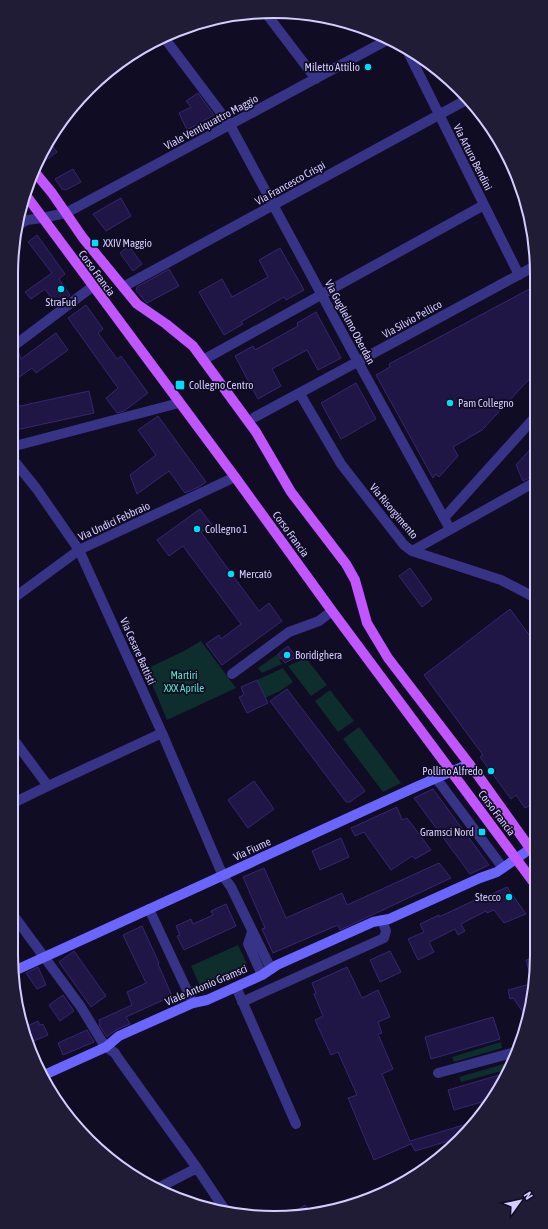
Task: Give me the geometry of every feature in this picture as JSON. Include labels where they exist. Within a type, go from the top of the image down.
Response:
[{"type":"main road","name":"Corso Francia","points":[[37,176],[80,233],[137,304],[166,324],[192,346],[203,360],[256,432],[291,492],[346,564],[355,580],[367,623],[388,658],[530,844]]},
{"type":"main road","name":"Corso Francia","points":[[29,200],[92,287],[235,477],[332,611],[530,878]]},
{"type":"street","points":[[270,18],[316,79]]},
{"type":"street","name":"Via Guglielmo Oberdan","points":[[167,41],[230,125],[450,529]]},
{"type":"street","name":"Viale Ventiquattro Maggio","points":[[24,222],[66,213],[383,42]]},
{"type":"street","name":"Via Arturo Bendini","points":[[411,58],[519,274]]},
{"type":"street","name":"Via Francesco Crispi","points":[[123,288],[463,102]]},
{"type":"street","points":[[203,360],[484,205]]},
{"type":"street","name":"Via Silvio Pellico","points":[[300,394],[530,269]]},
{"type":"street","points":[[18,343],[92,287]]},
{"type":"street","points":[[255,417],[300,394]]},
{"type":"street","name":"Via Risorgimento","points":[[300,394],[341,464],[404,544],[412,551],[501,580],[530,592]]},
{"type":"street","points":[[18,445],[179,403]]},
{"type":"street","points":[[444,518],[530,423]]},
{"type":"street","name":"Via Cesare Battisti","points":[[18,466],[36,488],[79,550],[162,733],[223,876],[231,887],[252,932],[266,972]]},
{"type":"street","name":"Via Undici Febbraio","points":[[18,595],[79,550],[202,494],[235,477]]},
{"type":"street","points":[[412,551],[530,485]]},
{"type":"street","points":[[232,674],[289,632],[319,621],[332,611]]},
{"type":"street","points":[[18,801],[162,733]]},
{"type":"street","points":[[18,745],[48,786]]},
{"type":"street","name":"Via Fiume","points":[[19,969],[469,764]]},
{"type":"street","points":[[436,778],[503,868]]},
{"type":"street","name":"Viale Antonio Gramsci","points":[[47,1074],[106,1047],[119,1036],[193,1002],[207,1000],[266,972],[277,965],[374,922],[388,919],[496,872],[530,850]]},
{"type":"street","points":[[149,909],[193,1002]]},
{"type":"street","points":[[242,1002],[384,938],[386,931],[382,920]]},
{"type":"street","points":[[18,921],[81,1007],[106,1047],[115,1053],[222,1206]]},
{"type":"street","points":[[236,987],[296,1124]]},
{"type":"street","points":[[438,1073],[511,1053]]},
{"type":"street","points":[[162,1186],[197,1168]]},
{"type":"green space","name":"Martiri XXX Aprile","points":[[201,641],[236,688],[167,720],[146,669]]},
{"type":"green space","points":[[278,654],[282,659],[279,660],[282,664],[262,673],[258,668]]},
{"type":"green space","points":[[306,658],[327,685],[311,696],[288,666]]},
{"type":"green space","points":[[283,668],[293,682],[280,691],[265,698],[257,680]]},
{"type":"green space","points":[[330,690],[354,721],[338,732],[315,701]]},
{"type":"green space","points":[[359,727],[401,783],[383,792],[343,739]]},
{"type":"green space","points":[[238,945],[247,964],[200,986],[191,966]]},
{"type":"green space","points":[[501,1042],[502,1048],[454,1062],[452,1057]]},
{"type":"green space","points":[[506,1063],[503,1071],[461,1082],[459,1077]]},
{"type":"building","points":[[198,93],[214,115],[187,130],[179,113],[191,107],[186,101]]},
{"type":"building","points":[[52,146],[57,152],[44,162]]},
{"type":"building","points":[[73,169],[81,182],[66,190],[62,189],[55,179]]},
{"type":"building","points":[[121,198],[131,216],[106,231],[93,214]]},
{"type":"building","points":[[37,235],[65,274],[59,279],[70,295],[57,306],[45,289],[31,299],[25,292],[52,273],[28,242]]},
{"type":"building","points":[[129,246],[142,264],[133,271],[120,253]]},
{"type":"building","points":[[280,248],[304,290],[286,300],[284,297],[241,322],[243,324],[224,335],[199,292],[222,279],[232,297],[268,277],[259,260]]},
{"type":"building","points":[[169,269],[179,286],[147,303],[136,290],[137,287]]},
{"type":"building","name":"Pam Collegno","points":[[530,289],[530,378],[482,430],[453,447],[458,456],[439,477],[436,474],[433,478],[376,375],[390,367],[389,364]]},
{"type":"building","points":[[86,305],[103,329],[98,333],[117,359],[121,356],[148,393],[124,411],[117,413],[106,398],[118,388],[68,318]]},
{"type":"building","points":[[316,312],[341,358],[318,370],[307,350],[272,369],[281,386],[258,399],[235,356],[253,346],[255,350],[298,326],[297,323]]},
{"type":"building","points":[[56,333],[68,350],[36,373],[32,368],[18,378],[19,353],[21,359]]},
{"type":"building","points":[[356,383],[376,419],[341,439],[321,403]]},
{"type":"building","points":[[89,391],[94,413],[18,430],[18,406]]},
{"type":"building","points":[[158,416],[206,482],[199,487],[185,493],[169,471],[137,494],[130,475],[156,455],[138,430]]},
{"type":"building","points":[[530,450],[530,478],[523,481],[516,465]]},
{"type":"building","points":[[200,509],[212,525],[201,532],[259,611],[269,603],[282,621],[222,665],[206,644],[219,635],[221,639],[241,624],[183,546],[169,556],[157,540]]},
{"type":"building","points":[[410,568],[432,599],[422,607],[399,576]]},
{"type":"building","points":[[510,609],[530,636],[530,806],[525,808],[516,795],[511,799],[480,757],[483,755],[424,675]]},
{"type":"building","name":"Boridighera","points":[[288,646],[296,657],[285,663],[278,654]]},
{"type":"building","points":[[257,680],[268,703],[247,713],[239,697],[244,695],[241,687]]},
{"type":"building","points":[[287,689],[365,791],[350,802],[346,802],[270,701]]},
{"type":"building","points":[[254,781],[274,809],[248,828],[228,800]]},
{"type":"building","points":[[433,789],[489,865],[470,874],[414,798]]},
{"type":"building","points":[[397,807],[402,820],[407,818],[431,850],[415,859],[412,856],[391,870],[364,832],[355,836],[351,828]]},
{"type":"building","points":[[341,838],[349,857],[320,870],[312,851]]},
{"type":"building","points":[[439,863],[451,878],[340,930],[338,925],[273,953],[262,929],[265,928],[243,877],[264,868],[286,918],[342,893],[347,905]]},
{"type":"building","points":[[507,887],[526,914],[504,923],[494,910],[487,913],[486,911],[461,924],[465,931],[458,935],[455,929],[429,942],[434,952],[418,960],[408,939],[424,932],[420,924],[439,915],[439,917],[477,899],[478,901]]},
{"type":"building","points":[[226,904],[236,926],[184,950],[177,936],[180,935],[176,926],[191,919],[193,924],[213,915],[211,911]]},
{"type":"building","points":[[142,926],[172,996],[126,1017],[130,1024],[116,1030],[107,1037],[99,1025],[99,1020],[132,1005],[127,992],[146,983],[123,935]]},
{"type":"building","points":[[74,951],[106,996],[91,1007],[59,962]]},
{"type":"building","points":[[390,951],[401,972],[380,982],[370,960]]},
{"type":"building","points":[[530,959],[529,971],[526,960]]},
{"type":"building","points":[[38,967],[46,985],[37,989],[26,973]]},
{"type":"building","points":[[347,967],[362,998],[378,990],[390,1017],[378,1022],[382,1033],[378,1034],[393,1069],[382,1074],[410,1141],[466,1124],[450,1141],[415,1151],[411,1143],[374,1160],[348,1098],[357,1095],[338,1052],[331,1055],[315,1020],[323,1016],[314,994],[316,993],[312,983]]},
{"type":"building","points":[[528,984],[523,1012],[513,998],[510,999],[508,990]]},
{"type":"building","points":[[63,995],[74,1011],[60,1021],[49,1005]]},
{"type":"building","points":[[493,1017],[500,1039],[431,1059],[425,1037]]},
{"type":"building","points":[[38,1021],[40,1025],[43,1024],[48,1035],[33,1041],[28,1025]]},
{"type":"building","points":[[87,1030],[94,1042],[63,1055],[58,1043]]},
{"type":"building","points":[[500,1075],[484,1101],[454,1110],[448,1090]]},
{"type":"building","points":[[305,1205],[308,1209],[307,1209],[298,1210]]},
{"type":"place","name":"Miletto Attilio","points":[[368,67]]},
{"type":"place","name":"XXIV Maggio","points":[[95,243]]},
{"type":"place","name":"StraFud","points":[[61,289]]},
{"type":"place","name":"Collegno Centro","points":[[180,385]]},
{"type":"place","name":"Pam Collegno","points":[[450,403]]},
{"type":"place","name":"Collegno 1","points":[[197,529]]},
{"type":"place","name":"Mercatò","points":[[231,574]]},
{"type":"place","name":"Boridighera","points":[[287,655]]},
{"type":"place","name":"Pollino Alfredo","points":[[491,771]]},
{"type":"place","name":"Gramsci Nord","points":[[482,832]]},
{"type":"place","name":"Stecco","points":[[509,897]]}]
